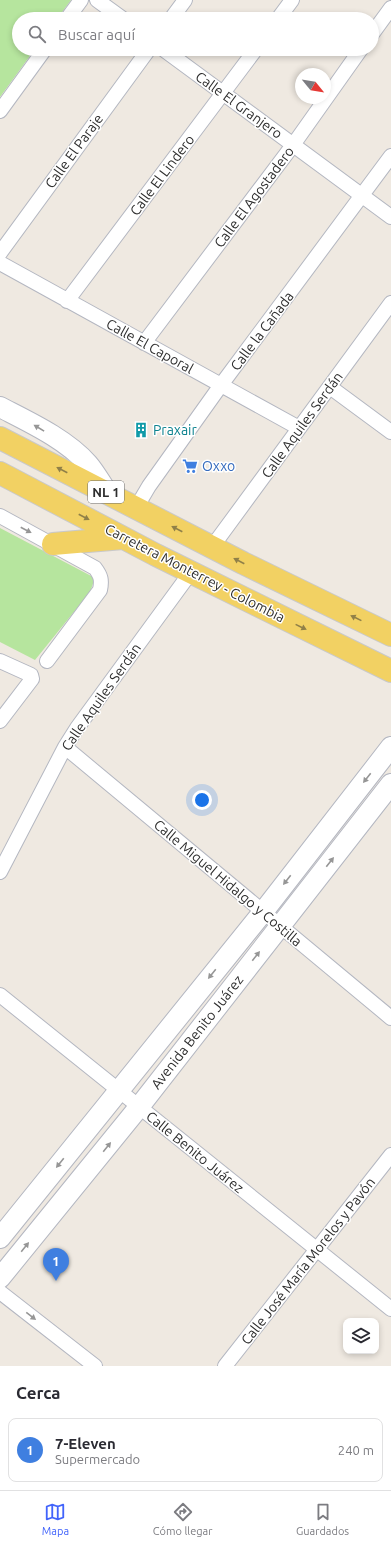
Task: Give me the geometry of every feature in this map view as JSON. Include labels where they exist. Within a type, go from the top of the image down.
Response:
[{"type":"main road","name":"NL 1","points":[[0,407],[29,422],[78,454],[89,465],[107,492]]},
{"type":"main road","name":"NL 1","points":[[0,438],[212,547],[391,635]]},
{"type":"main road","name":"Carretera Monterrey - Colombia","points":[[0,473],[123,538],[391,671]]},
{"type":"main road","points":[[53,544],[123,538]]},
{"type":"main road","name":"Avenida Benito Juárez","points":[[0,1238],[263,912],[391,747]]},
{"type":"main road","name":"Avenida Benito Juárez","points":[[0,1278],[139,1107],[391,784]]},
{"type":"street","points":[[72,12],[81,0]]},
{"type":"street","points":[[97,0],[113,12]]},
{"type":"street","points":[[176,12],[185,0]]},
{"type":"street","points":[[283,12],[292,0]]},
{"type":"street","points":[[379,24],[391,8]]},
{"type":"street","points":[[0,111],[40,56]]},
{"type":"street","name":"Calle El Paraje","points":[[0,253],[144,56]]},
{"type":"street","name":"Calle El Granjero","points":[[173,56],[391,217]]},
{"type":"street","name":"Calle El Lindero","points":[[67,300],[251,56]]},
{"type":"street","name":"Calle El Agostadero","points":[[144,343],[293,145],[356,56]]},
{"type":"street","name":"Calle la Cañada","points":[[136,508],[149,486],[221,386],[391,156]]},
{"type":"street","name":"Calle El Caporal","points":[[0,264],[299,428]]},
{"type":"street","name":"Calle Aquiles Serdán","points":[[212,547],[391,304]]},
{"type":"street","points":[[330,387],[391,432]]},
{"type":"street","points":[[0,516],[95,568],[101,575],[102,582],[100,590],[47,660]]},
{"type":"street","name":"Calle Aquiles Serdán","points":[[0,872],[65,747],[77,728],[191,572]]},
{"type":"street","points":[[0,661],[31,675],[32,677],[31,681],[0,722]]},
{"type":"street","name":"Calle Miguel Hidalgo y Costilla","points":[[65,747],[391,1018]]},
{"type":"street","name":"Calle Benito Juárez","points":[[0,995],[391,1309]]},
{"type":"street","name":"Calle José María Morelos y Pavón","points":[[225,1366],[391,1155]]},
{"type":"street","points":[[0,1292],[95,1366]]},
{"type":"green space","points":[[0,0],[71,0],[62,12],[12,12],[12,56],[30,56],[0,97]]},
{"type":"green space","points":[[0,528],[95,578],[90,592],[35,660],[0,642]]},
{"type":"place","name":"Praxair","points":[[141,430]]},
{"type":"place","name":"Oxxo","points":[[190,466]]},
{"type":"place","name":"7-Eleven","points":[[56,1281]]}]
